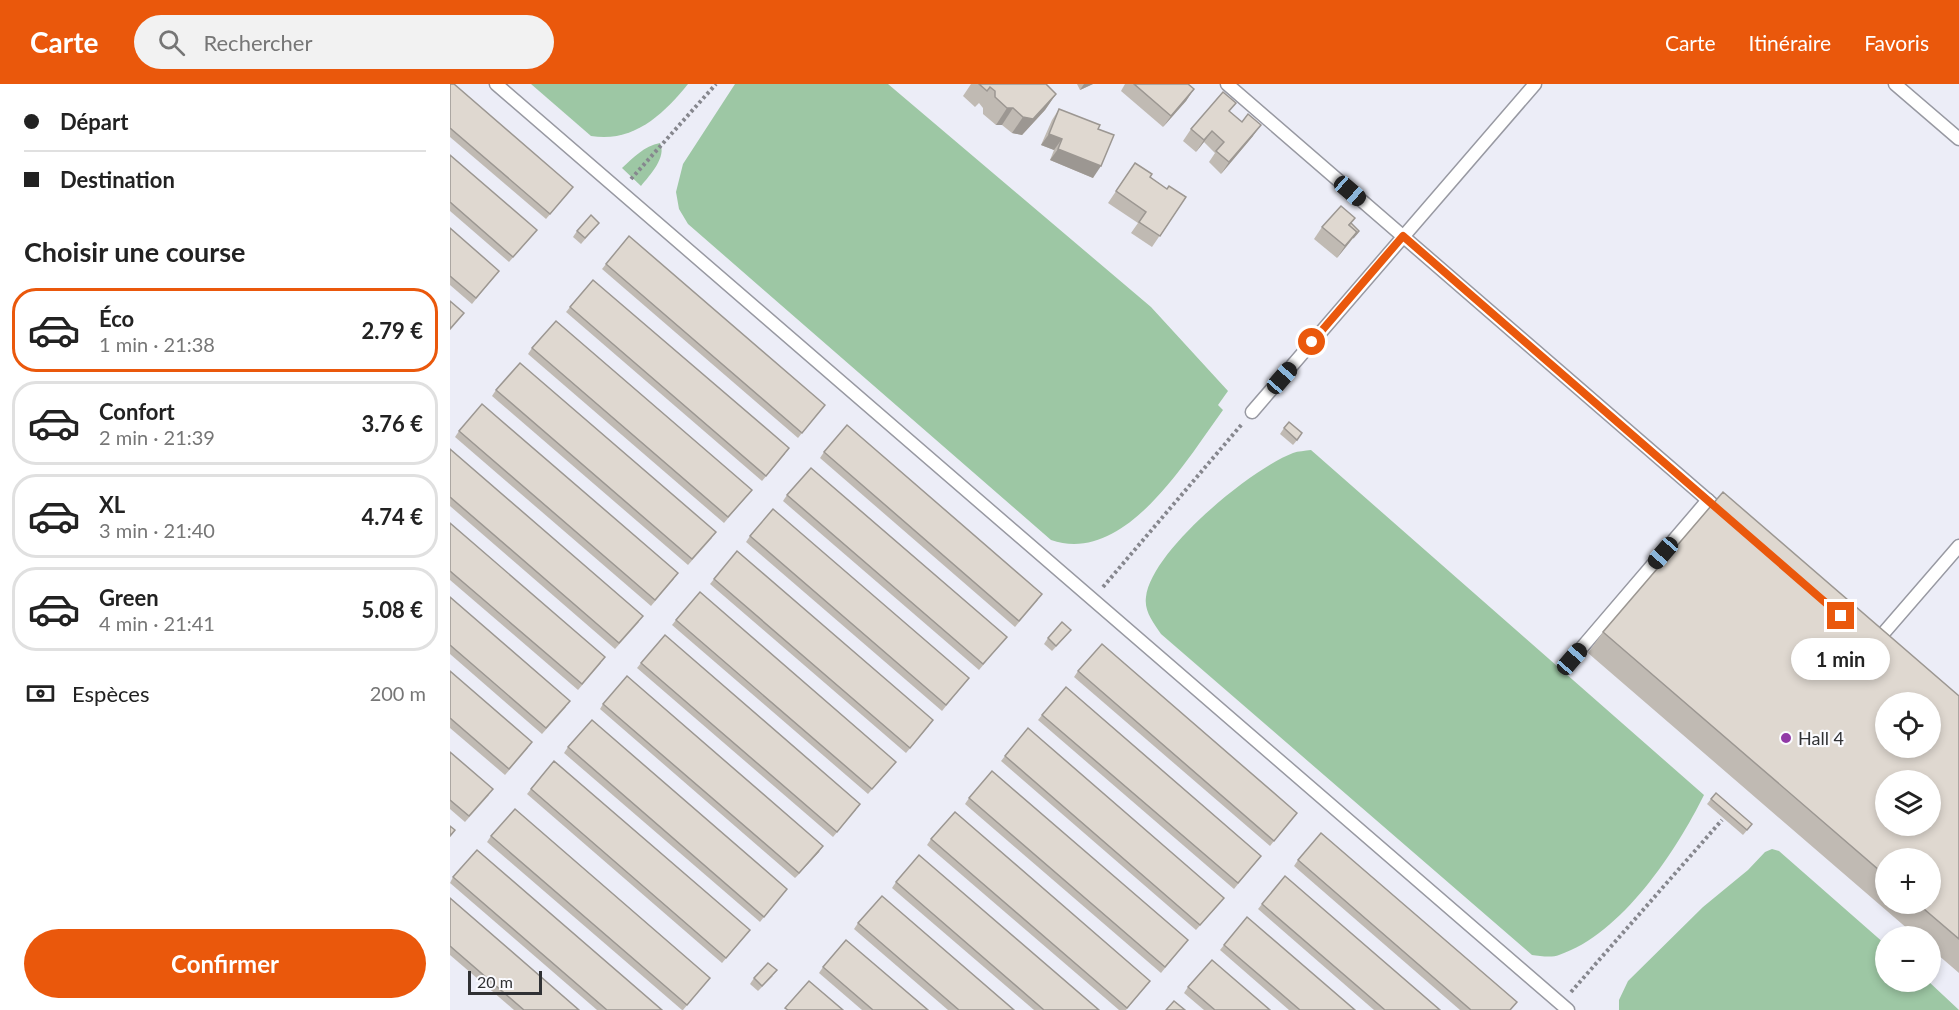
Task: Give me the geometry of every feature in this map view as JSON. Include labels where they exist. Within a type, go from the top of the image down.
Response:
[{"type":"lane","points":[[496,84],[1565,1007]]},
{"type":"lane","points":[[1227,84],[1734,523]]},
{"type":"lane","points":[[1252,412],[1535,84]]},
{"type":"lane","points":[[1895,84],[1959,139]]},
{"type":"lane","points":[[1572,659],[1708,500]]},
{"type":"lane","points":[[1874,644],[1959,546]]},
{"type":"path","points":[[621,192],[716,84]]},
{"type":"path","points":[[1092,599],[1252,412]]},
{"type":"path","points":[[1565,1007],[1722,820]]},
{"type":"green space","points":[[531,84],[688,84],[668,106],[646,124],[634,131],[606,137],[591,136]]},
{"type":"green space","points":[[735,84],[888,84],[1151,307],[1228,391],[1218,405],[1223,410],[1172,480],[1151,503],[1128,523],[1104,538],[1078,544],[1051,540],[688,224],[679,209],[676,192],[683,164]]},
{"type":"green space","points":[[660,143],[662,148],[659,160],[641,186],[622,168],[644,150]]},
{"type":"green space","points":[[1311,450],[1704,795],[1678,841],[1645,888],[1604,929],[1582,944],[1556,956],[1532,955],[1161,634],[1150,616],[1146,607],[1146,597],[1152,578],[1165,557],[1184,535],[1229,493],[1253,476],[1293,453]]},
{"type":"green space","points":[[1772,849],[1779,851],[1875,935],[1875,992],[1940,992],[1959,1010],[1619,1010],[1619,1000],[1628,981],[1703,907],[1748,870],[1765,852]]},
{"type":"building","points":[[450,84],[454,84],[573,187],[550,214],[450,128]]},
{"type":"building","points":[[979,84],[1046,84],[1056,94],[1033,119],[1023,117],[1013,108],[1007,108],[995,97],[995,91],[990,87],[987,91]]},
{"type":"building","points":[[1134,84],[1188,84],[1194,89],[1171,116]]},
{"type":"building","points":[[1223,92],[1236,103],[1229,111],[1242,122],[1248,114],[1261,125],[1229,162],[1216,151],[1224,142],[1212,131],[1204,140],[1191,129]]},
{"type":"building","points":[[1059,109],[1100,125],[1098,129],[1114,135],[1101,166],[1058,149],[1062,139],[1049,134]]},
{"type":"building","points":[[450,155],[537,230],[513,257],[450,202]]},
{"type":"building","points":[[1135,163],[1152,174],[1150,177],[1167,189],[1169,186],[1186,197],[1160,236],[1139,222],[1146,212],[1116,191]]},
{"type":"building","points":[[1341,206],[1355,218],[1349,225],[1357,232],[1345,246],[1322,227]]},
{"type":"building","points":[[591,215],[599,223],[585,238],[577,231]]},
{"type":"building","points":[[1351,223],[1359,231],[1353,238],[1357,232],[1349,225]]},
{"type":"building","points":[[450,228],[499,271],[476,298],[450,276]]},
{"type":"building","points":[[629,236],[825,405],[802,433],[606,264]]},
{"type":"building","points":[[593,280],[789,448],[766,476],[570,307]]},
{"type":"building","points":[[450,301],[464,313],[450,329]]},
{"type":"building","points":[[556,321],[752,490],[728,517],[532,348]]},
{"type":"building","points":[[520,363],[716,532],[692,559],[496,390]]},
{"type":"building","points":[[482,404],[678,573],[655,600],[459,431]]},
{"type":"building","points":[[1289,422],[1302,433],[1297,440],[1284,428]]},
{"type":"building","points":[[847,425],[1042,594],[1019,621],[824,452]]},
{"type":"building","points":[[450,449],[643,616],[619,643],[450,497]]},
{"type":"building","points":[[811,468],[1007,637],[983,664],[787,495]]},
{"type":"building","name":"Hall 4","points":[[1723,492],[1959,696],[1959,939],[1930,914],[1941,914],[1941,848],[1875,848],[1875,867],[1603,632]]},
{"type":"building","points":[[773,509],[969,678],[946,705],[750,536]]},
{"type":"building","points":[[450,523],[605,657],[582,684],[450,571]]},
{"type":"building","points":[[737,551],[933,720],[910,748],[714,579]]},
{"type":"building","points":[[700,592],[896,762],[872,789],[676,620]]},
{"type":"building","points":[[450,597],[570,701],[546,728],[450,645]]},
{"type":"building","points":[[1062,622],[1071,630],[1056,646],[1048,638]]},
{"type":"building","points":[[665,635],[860,804],[837,832],[641,663]]},
{"type":"building","points":[[1102,644],[1297,813],[1274,841],[1078,671]]},
{"type":"building","points":[[450,671],[532,742],[509,769],[450,718]]},
{"type":"building","points":[[627,676],[823,846],[799,873],[603,704]]},
{"type":"building","points":[[1066,687],[1261,856],[1238,883],[1042,715]]},
{"type":"building","points":[[592,720],[787,889],[764,917],[568,747]]},
{"type":"building","points":[[1028,728],[1224,898],[1200,925],[1005,756]]},
{"type":"building","points":[[450,752],[493,789],[469,816],[450,800]]},
{"type":"building","points":[[554,761],[750,930],[726,958],[531,789]]},
{"type":"building","points":[[992,771],[1188,940],[1165,967],[969,798]]},
{"type":"building","points":[[1716,793],[1752,824],[1747,830],[1711,799]]},
{"type":"building","points":[[515,809],[710,978],[687,1005],[491,836]]},
{"type":"building","points":[[955,812],[1150,981],[1127,1008],[931,839]]},
{"type":"building","points":[[450,826],[455,830],[450,836]]},
{"type":"building","points":[[1321,833],[1517,1002],[1510,1010],[1471,1010],[1298,860]]},
{"type":"building","points":[[477,850],[662,1010],[607,1010],[453,877]]},
{"type":"building","points":[[919,855],[1099,1010],[1044,1010],[896,882]]},
{"type":"building","points":[[1285,876],[1440,1010],[1385,1010],[1262,904]]},
{"type":"building","points":[[882,896],[1014,1010],[959,1010],[858,923]]},
{"type":"building","points":[[450,898],[579,1010],[524,1010],[450,946]]},
{"type":"building","points":[[1247,917],[1355,1010],[1300,1010],[1224,945]]},
{"type":"building","points":[[846,940],[928,1010],[873,1010],[823,967]]},
{"type":"building","points":[[1212,960],[1270,1010],[1215,1010],[1188,987]]},
{"type":"building","points":[[768,963],[777,970],[762,986],[754,978]]},
{"type":"building","points":[[809,981],[843,1010],[788,1010],[785,1008]]},
{"type":"building","points":[[1174,1001],[1185,1010],[1166,1010]]},
{"type":"place","name":"Hall 4","points":[[1786,738]]},
{"type":"route","points":[[1312,342],[1403,236],[1841,616]]}]
